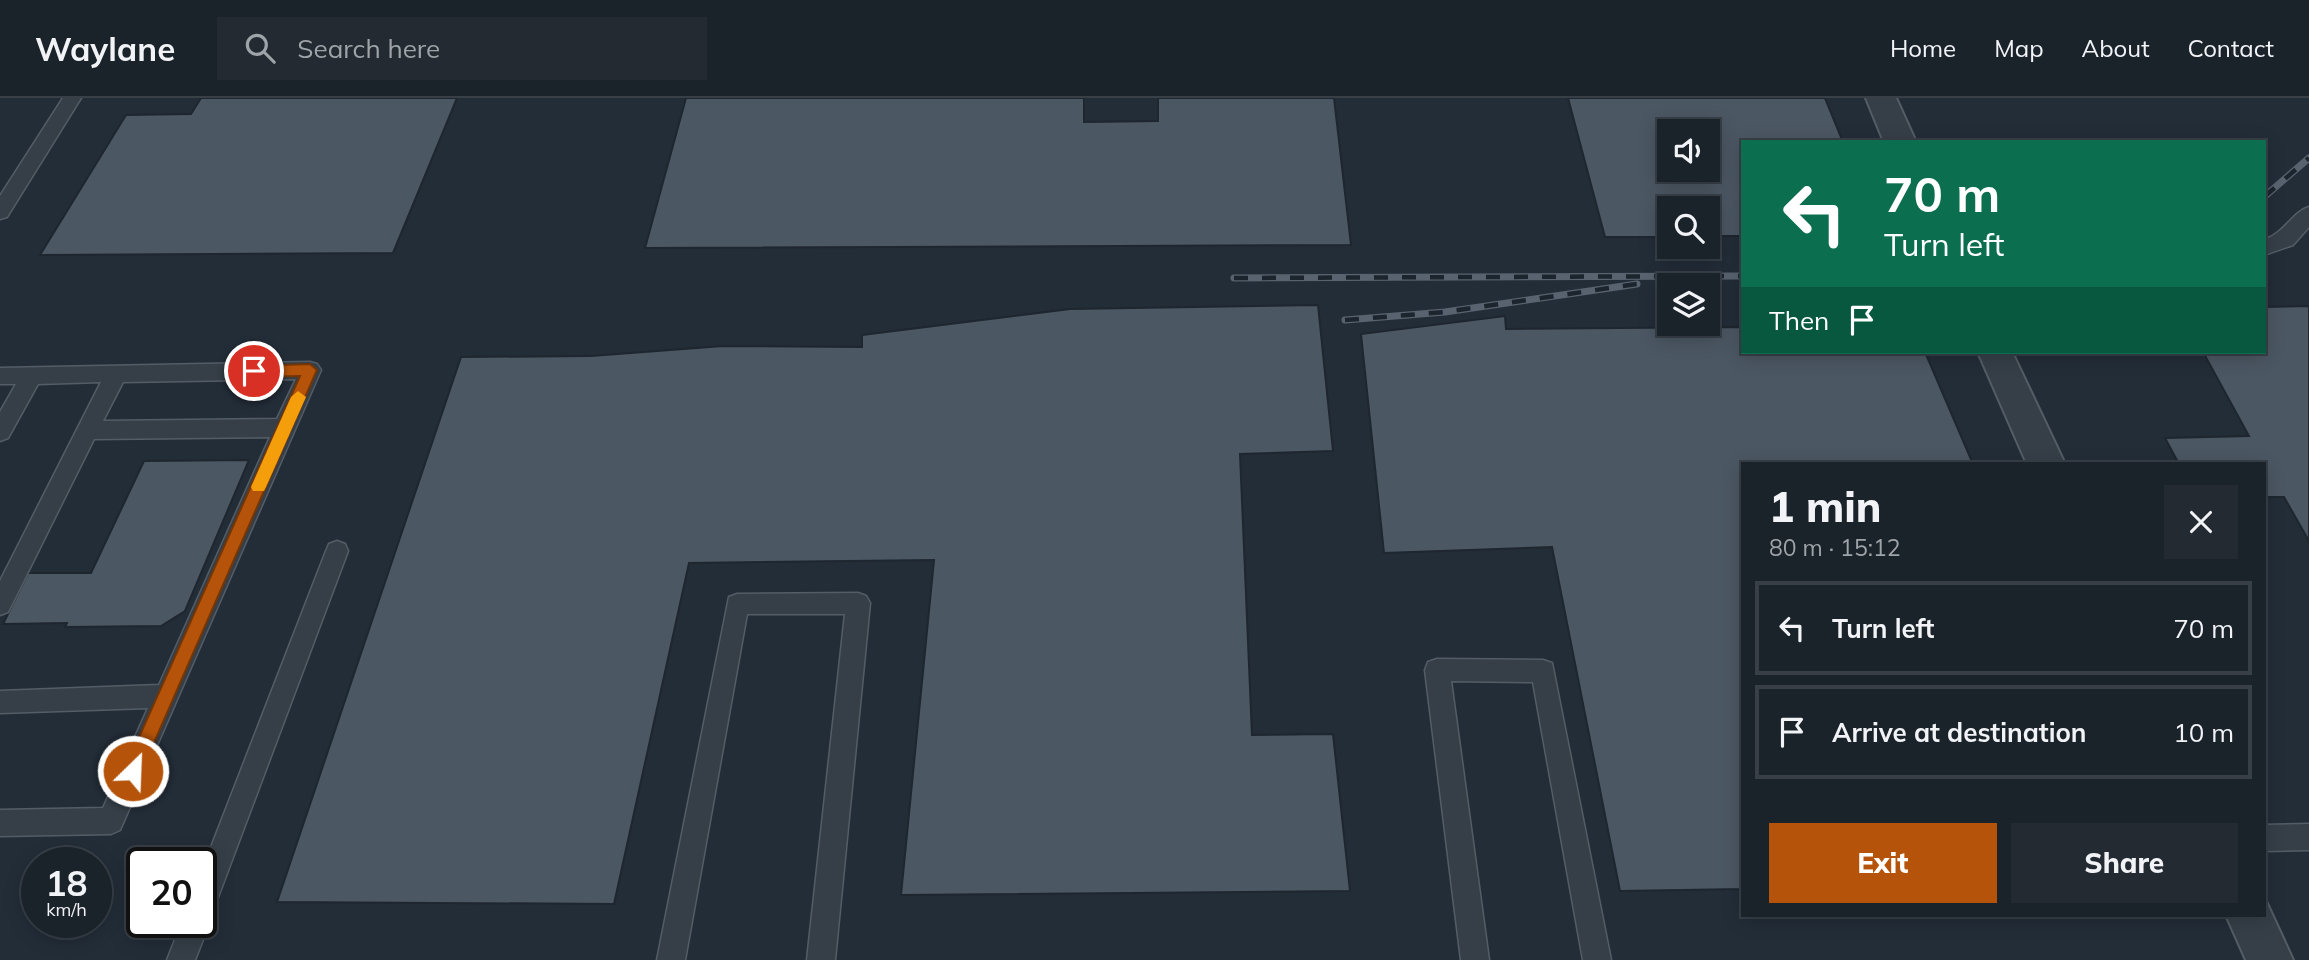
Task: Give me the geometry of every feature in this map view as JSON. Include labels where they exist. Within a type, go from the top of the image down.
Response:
[{"type":"street","points":[[1881,98],[1899,140]]},
{"type":"street","points":[[1996,354],[2045,462]]},
{"type":"street","points":[[2250,917],[2270,960]]},
{"type":"lane","points":[[0,212],[72,98]]},
{"type":"lane","points":[[2266,247],[2286,240],[2309,214]]},
{"type":"lane","points":[[0,376],[310,370],[111,821],[0,823]]},
{"type":"lane","points":[[0,605],[116,374]]},
{"type":"lane","points":[[2,424],[32,375]]},
{"type":"lane","points":[[88,430],[284,428]]},
{"type":"lane","points":[[217,866],[337,551]]},
{"type":"lane","points":[[671,960],[737,604],[858,603],[821,960]]},
{"type":"lane","points":[[1475,960],[1437,670],[1543,671],[1597,960]]},
{"type":"lane","points":[[0,702],[166,696]]},
{"type":"lane","points":[[2266,838],[2309,837]]},
{"type":"lane","points":[[181,960],[190,938]]},
{"type":"building","points":[[201,98],[457,98],[393,253],[40,255],[126,115],[191,114]]},
{"type":"building","points":[[686,98],[1084,98],[1084,122],[1158,121],[1158,98],[1334,98],[1351,245],[645,248]]},
{"type":"building","points":[[1568,98],[1825,98],[1842,140],[1741,140],[1741,236],[1720,236],[1720,196],[1657,196],[1657,237],[1605,237]]},
{"type":"building","points":[[1318,305],[1333,451],[1240,454],[1252,735],[1333,734],[1350,891],[901,895],[934,560],[689,563],[614,904],[277,902],[461,357],[591,356],[723,346],[862,347],[862,335],[1070,309]]},
{"type":"building","points":[[2309,306],[2309,541],[2284,497],[2266,497],[2266,462],[2178,462],[2165,438],[2249,436],[2204,354],[2266,354],[2266,307]]},
{"type":"building","points":[[1505,316],[1506,329],[1657,328],[1657,336],[1720,336],[1720,327],[1741,327],[1741,354],[1926,354],[1972,462],[1741,462],[1741,889],[1620,891],[1552,547],[1384,553],[1361,334]]},
{"type":"building","points":[[249,460],[185,611],[161,626],[65,627],[67,623],[3,624],[28,573],[91,573],[144,461]]},
{"type":"railway","points":[[2266,195],[2309,158]]},
{"type":"railway","points":[[1234,278],[1741,276]]},
{"type":"railway","points":[[1345,320],[1445,312],[1637,284]]},
{"type":"slow traffic","points":[[258,487],[298,397]]},
{"type":"route","points":[[133,771],[310,370],[254,371]]}]
